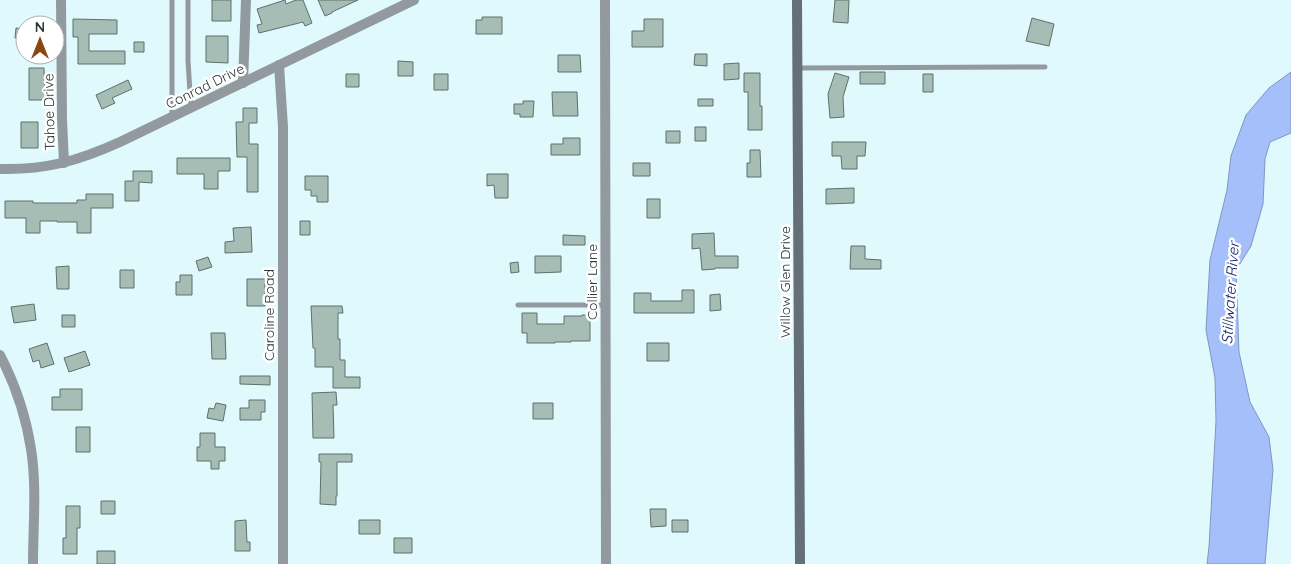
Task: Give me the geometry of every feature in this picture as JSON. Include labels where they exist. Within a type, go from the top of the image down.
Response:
[{"type":"main road","name":"Willow Glen Drive","points":[[797,0],[800,564]]},
{"type":"street","name":"Tahoe Drive","points":[[61,0],[64,163]]},
{"type":"street","points":[[243,83],[246,0]]},
{"type":"street","name":"Conrad Drive","points":[[0,169],[40,167],[64,163],[104,149],[172,118],[414,0]]},
{"type":"street","name":"Collier Lane","points":[[605,0],[606,564]]},
{"type":"street","name":"Caroline Road","points":[[279,65],[283,128],[283,564]]},
{"type":"street","points":[[0,355],[15,388],[26,422],[31,450],[34,481],[33,564]]},
{"type":"lane","points":[[172,0],[172,118]]},
{"type":"lane","points":[[188,0],[188,61],[191,108]]},
{"type":"lane","points":[[797,68],[1045,67]]},
{"type":"lane","points":[[518,305],[606,305]]},
{"type":"water","name":"Stillwater River","points":[[1291,72],[1291,133],[1270,142],[1265,159],[1263,204],[1251,246],[1236,270],[1239,352],[1250,402],[1269,437],[1273,470],[1265,564],[1207,564],[1216,421],[1215,378],[1206,330],[1210,260],[1227,190],[1231,156],[1246,115],[1269,88]]},
{"type":"building","points":[[212,0],[231,0],[231,21],[212,21]]},
{"type":"building","points":[[285,0],[286,4],[296,0],[303,0],[312,23],[305,26],[303,22],[259,33],[257,25],[262,24],[257,9]]},
{"type":"building","points":[[318,0],[358,0],[325,16]]},
{"type":"building","points":[[835,0],[849,0],[848,23],[833,22]]},
{"type":"building","points":[[482,17],[502,17],[502,34],[476,34],[476,20],[482,20]]},
{"type":"building","points":[[1032,18],[1054,24],[1049,46],[1026,41]]},
{"type":"building","points":[[73,19],[117,20],[117,34],[89,34],[89,51],[125,51],[125,64],[78,64],[78,37],[73,37]]},
{"type":"building","points":[[644,19],[663,19],[663,47],[632,47],[632,31],[644,31]]},
{"type":"building","points":[[206,36],[228,36],[228,63],[206,62]]},
{"type":"building","points":[[134,42],[144,42],[144,52],[134,52]]},
{"type":"building","points":[[695,54],[707,54],[707,66],[694,65]]},
{"type":"building","points":[[558,55],[580,55],[581,72],[558,72]]},
{"type":"building","points":[[398,61],[413,62],[413,76],[398,76]]},
{"type":"building","points":[[739,63],[739,79],[724,80],[724,64]]},
{"type":"building","points":[[29,68],[44,68],[45,100],[29,100]]},
{"type":"building","points":[[860,72],[885,72],[885,84],[860,84]]},
{"type":"building","points":[[744,73],[760,73],[762,130],[748,130],[748,92],[744,92]]},
{"type":"building","points":[[835,73],[849,77],[843,97],[844,117],[830,118],[828,94]]},
{"type":"building","points":[[346,74],[359,74],[359,87],[346,87]]},
{"type":"building","points":[[434,74],[448,74],[448,90],[434,90]]},
{"type":"building","points":[[923,74],[933,74],[933,92],[923,92]]},
{"type":"building","points":[[128,80],[132,89],[112,98],[115,103],[102,109],[96,95]]},
{"type":"building","points":[[552,92],[577,92],[578,116],[553,116]]},
{"type":"building","points":[[698,99],[713,99],[713,106],[698,106]]},
{"type":"building","points":[[523,101],[534,101],[533,117],[520,117],[520,114],[514,114],[514,104],[523,104]]},
{"type":"building","points":[[243,108],[257,108],[257,123],[249,123],[249,144],[258,144],[258,192],[247,192],[247,157],[237,157],[236,122],[243,122]]},
{"type":"building","points":[[21,122],[38,122],[38,148],[21,148]]},
{"type":"building","points":[[695,127],[706,127],[706,141],[695,141]]},
{"type":"building","points":[[666,131],[680,131],[680,143],[666,143]]},
{"type":"building","points":[[563,138],[580,138],[580,155],[551,155],[551,144],[563,144]]},
{"type":"building","points":[[832,142],[866,142],[865,156],[857,156],[857,169],[842,169],[841,156],[832,156]]},
{"type":"building","points":[[750,150],[760,150],[761,177],[747,177],[747,163],[750,163]]},
{"type":"building","points":[[177,158],[230,158],[230,171],[218,171],[218,189],[204,189],[204,174],[177,174]]},
{"type":"building","points":[[633,163],[650,163],[650,176],[633,176]]},
{"type":"building","points":[[133,171],[152,171],[152,183],[139,182],[139,201],[125,201],[125,181],[133,181]]},
{"type":"building","points":[[487,174],[508,174],[508,198],[495,198],[494,185],[487,186]]},
{"type":"building","points":[[305,176],[328,176],[328,202],[317,202],[317,196],[311,196],[311,190],[305,190]]},
{"type":"building","points":[[854,188],[854,203],[826,204],[826,189]]},
{"type":"building","points":[[86,194],[113,194],[113,208],[91,208],[91,233],[77,233],[77,222],[40,221],[40,233],[26,233],[26,218],[5,218],[5,201],[77,203],[77,200],[86,200]]},
{"type":"building","points":[[647,199],[660,199],[660,218],[647,218]]},
{"type":"building","points":[[300,221],[310,221],[310,235],[300,235]]},
{"type":"building","points":[[251,227],[252,252],[225,253],[225,242],[234,241],[233,228]]},
{"type":"building","points":[[714,233],[715,256],[738,256],[738,268],[702,270],[700,248],[692,249],[692,234]]},
{"type":"building","points":[[563,235],[585,236],[585,245],[563,245]]},
{"type":"building","points":[[851,246],[865,246],[865,259],[881,260],[881,269],[850,269]]},
{"type":"building","points":[[535,256],[561,256],[561,272],[535,273]]},
{"type":"building","points":[[208,257],[212,267],[199,271],[196,261]]},
{"type":"building","points":[[518,262],[519,272],[511,273],[510,263]]},
{"type":"building","points":[[69,266],[69,289],[57,289],[56,267]]},
{"type":"building","points":[[120,270],[134,270],[134,288],[120,288]]},
{"type":"building","points":[[180,275],[192,275],[192,295],[176,295],[176,282],[180,282]]},
{"type":"building","points":[[247,279],[265,279],[265,306],[247,306]]},
{"type":"building","points":[[682,290],[694,290],[694,313],[634,313],[634,293],[651,293],[651,301],[682,301]]},
{"type":"building","points":[[720,294],[721,310],[710,311],[710,295]]},
{"type":"building","points":[[34,304],[36,320],[14,323],[11,307]]},
{"type":"building","points":[[311,306],[342,306],[343,313],[338,313],[340,360],[345,360],[345,377],[360,377],[360,388],[333,388],[333,367],[315,367]]},
{"type":"building","points":[[522,313],[537,313],[537,324],[564,324],[564,316],[590,315],[590,341],[527,343],[527,333],[522,333]]},
{"type":"building","points":[[62,315],[75,315],[75,327],[62,327]]},
{"type":"building","points":[[211,333],[225,333],[226,359],[212,359]]},
{"type":"building","points":[[47,343],[54,364],[41,368],[39,360],[33,362],[29,349]]},
{"type":"building","points":[[647,343],[669,343],[669,361],[647,361]]},
{"type":"building","points":[[85,351],[90,365],[69,372],[64,358]]},
{"type":"building","points":[[240,376],[270,376],[270,385],[240,384]]},
{"type":"building","points":[[60,389],[82,389],[82,410],[52,410],[52,397],[60,397]]},
{"type":"building","points":[[336,392],[337,405],[333,405],[334,438],[313,438],[312,393]]},
{"type":"building","points":[[249,400],[265,400],[265,412],[261,412],[261,420],[240,420],[240,408],[249,408]]},
{"type":"building","points":[[216,403],[226,405],[223,421],[207,418],[209,408],[214,409]]},
{"type":"building","points":[[533,403],[553,403],[553,419],[533,419]]},
{"type":"building","points":[[76,427],[90,427],[90,452],[76,452]]},
{"type":"building","points":[[200,433],[215,433],[215,447],[225,447],[225,461],[219,461],[219,469],[211,469],[211,461],[197,461]]},
{"type":"building","points":[[319,454],[352,454],[352,462],[337,462],[336,505],[320,504],[321,462],[319,462]]},
{"type":"building","points":[[101,501],[115,501],[115,514],[101,514]]},
{"type":"building","points":[[66,506],[80,506],[80,528],[77,528],[77,554],[63,554],[63,538],[66,538]]},
{"type":"building","points":[[650,509],[666,509],[666,526],[651,527]]},
{"type":"building","points":[[246,520],[247,542],[250,542],[250,551],[235,551],[235,521]]},
{"type":"building","points":[[359,520],[380,520],[380,534],[359,534]]},
{"type":"building","points":[[672,520],[688,520],[688,532],[672,532]]},
{"type":"building","points":[[394,538],[412,538],[412,553],[394,553]]},
{"type":"building","points":[[97,551],[115,551],[115,564],[97,564]]}]
